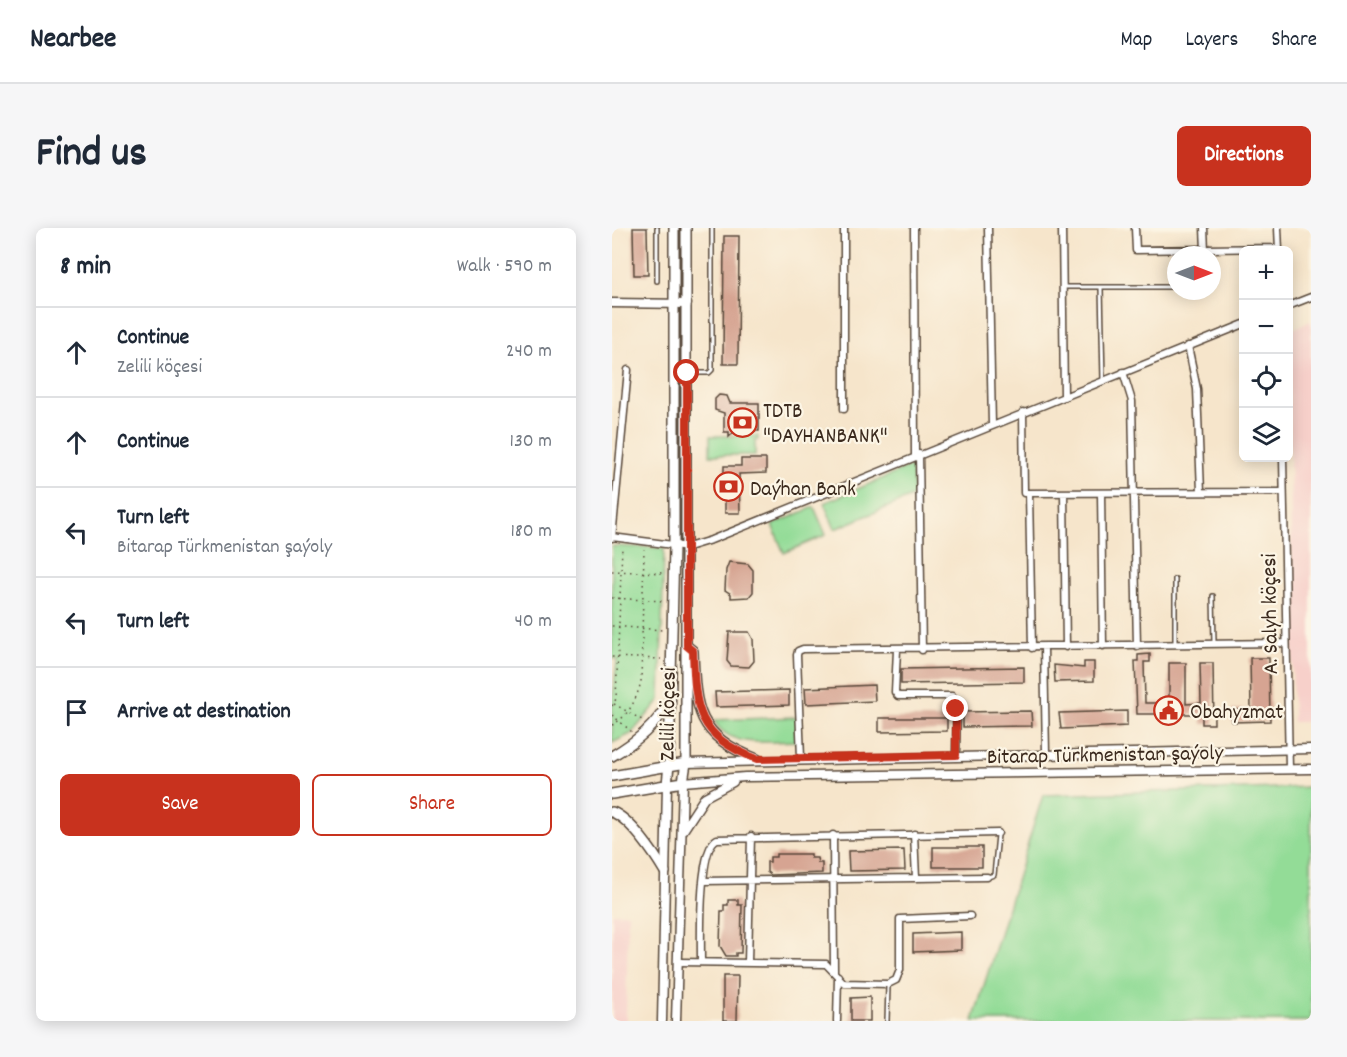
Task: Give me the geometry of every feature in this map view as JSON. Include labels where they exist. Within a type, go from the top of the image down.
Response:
[{"type":"main road","name":"Zelili köçesi","points":[[662,1021],[674,546],[674,228]]},
{"type":"main road","name":"Zelili köçesi","points":[[676,1021],[680,835],[686,763],[688,547],[686,228]]},
{"type":"main road","points":[[612,303],[687,304]]},
{"type":"main road","points":[[687,646],[693,651],[695,698],[700,713],[714,735],[736,751],[757,759]]},
{"type":"main road","points":[[612,756],[638,741],[663,713],[671,698]]},
{"type":"main road","name":"Bitarap Türkmenistan şaýoly","points":[[612,776],[686,763],[757,759],[1311,749]]},
{"type":"main road","name":"Bitarap Türkmenistan şaýoly","points":[[612,794],[667,784],[745,777],[1311,769]]},
{"type":"main road","points":[[680,835],[705,797],[722,786],[745,777]]},
{"type":"main road","points":[[612,812],[636,832],[657,857],[665,872]]},
{"type":"street","points":[[844,228],[844,409]]},
{"type":"street","points":[[914,228],[922,650]]},
{"type":"street","points":[[988,228],[992,425]]},
{"type":"street","points":[[1062,228],[1064,396]]},
{"type":"street","points":[[1135,228],[1136,250],[1167,250]]},
{"type":"street","points":[[1204,228],[1205,246]]},
{"type":"street","points":[[1278,228],[1278,246]]},
{"type":"street","points":[[1221,250],[1239,250]]},
{"type":"street","points":[[1293,304],[1311,297]]},
{"type":"street","points":[[628,370],[612,537],[688,547],[711,540],[1239,326]]},
{"type":"street","points":[[1188,346],[1197,389],[1201,492]]},
{"type":"street","points":[[1123,372],[1132,401],[1137,646]]},
{"type":"street","points":[[1023,412],[1024,493],[1283,492]]},
{"type":"street","name":"A. Salyh köçesi","points":[[1282,462],[1288,769]]},
{"type":"street","points":[[1029,493],[1032,648]]},
{"type":"street","points":[[1064,493],[1066,647]]},
{"type":"street","points":[[1101,493],[1103,646]]},
{"type":"street","points":[[801,758],[798,651],[1286,643]]},
{"type":"street","points":[[1044,648],[1046,753]]},
{"type":"street","points":[[897,650],[895,692],[898,696],[951,696],[957,703],[956,755]]},
{"type":"street","points":[[701,962],[704,881],[712,841],[751,836],[998,833]]},
{"type":"street","points":[[914,834],[916,878]]},
{"type":"street","points":[[833,835],[837,1021]]},
{"type":"street","points":[[748,962],[751,836]]},
{"type":"street","points":[[704,881],[987,877]]},
{"type":"street","points":[[678,962],[826,964],[844,982],[888,984],[897,980],[900,970],[900,919],[970,916]]},
{"type":"lane","points":[[657,228],[657,281]]},
{"type":"lane","points":[[687,373],[709,373],[712,370],[712,228]]},
{"type":"lane","points":[[1063,287],[1167,287]]},
{"type":"lane","points":[[1101,287],[1103,381]]},
{"type":"lane","points":[[1175,579],[1175,645]]},
{"type":"lane","points":[[1213,596],[1214,644]]},
{"type":"lane","points":[[987,877],[994,875],[998,833]]},
{"type":"lane","points":[[887,1021],[888,984]]},
{"type":"path","points":[[622,540],[619,656],[616,699],[613,705],[645,722]]},
{"type":"path","points":[[612,725],[620,721],[636,700],[640,682],[644,542]]},
{"type":"path","points":[[612,571],[664,573]]},
{"type":"path","points":[[612,598],[663,601]]},
{"type":"path","points":[[612,626],[662,630]]},
{"type":"path","points":[[612,657],[661,660]]},
{"type":"path","points":[[612,715],[632,733],[645,722],[650,714]]},
{"type":"shaded area","points":[[1311,321],[1311,722],[1293,722],[1290,462],[1293,462],[1293,329]]},
{"type":"shaded area","points":[[612,913],[628,913],[626,1021],[612,1021]]},
{"type":"green space","points":[[710,436],[758,436],[758,440],[755,440],[755,455],[710,455]]},
{"type":"green space","points":[[912,466],[914,496],[835,529],[824,503]]},
{"type":"green space","points":[[814,507],[826,535],[784,553],[772,525]]},
{"type":"green space","points":[[612,546],[664,548],[660,700],[631,734],[612,743],[612,706],[617,659],[612,658]]},
{"type":"green space","points":[[798,717],[798,741],[776,742],[740,740],[721,730],[714,720]]},
{"type":"green space","points":[[1311,787],[1311,1021],[973,1021],[1043,795]]},
{"type":"building","points":[[633,228],[647,228],[648,275],[634,275]]},
{"type":"building","points":[[724,236],[739,236],[738,364],[723,364]]},
{"type":"building","name":"TDTB \"DAYHANBANK\"","points":[[719,395],[727,396],[730,403],[759,403],[759,431],[735,431],[729,437],[729,432],[724,432],[724,413],[715,410],[715,399]]},
{"type":"building","name":"Daýhan Bank","points":[[741,459],[766,459],[766,473],[739,474],[740,513],[725,513],[725,496],[720,496],[719,491],[720,484],[724,484],[724,466],[741,466]]},
{"type":"building","points":[[729,562],[748,564],[753,570],[753,592],[749,597],[731,598],[731,594],[725,590],[726,570]]},
{"type":"building","points":[[729,632],[749,632],[753,639],[754,661],[749,667],[731,666],[727,661]]},
{"type":"building","points":[[1150,654],[1150,662],[1144,662],[1145,703],[1169,703],[1169,663],[1186,663],[1186,704],[1201,703],[1200,663],[1213,663],[1214,724],[1202,724],[1202,714],[1137,714],[1135,661],[1138,661],[1138,655]]},
{"type":"building","points":[[1250,658],[1269,658],[1270,721],[1232,722],[1232,710],[1251,709]]},
{"type":"building","points":[[1084,662],[1094,662],[1094,681],[1055,682],[1054,665],[1084,668]]},
{"type":"building","points":[[1024,667],[1024,682],[901,684],[901,669]]},
{"type":"building","points":[[874,685],[875,701],[806,704],[805,688]]},
{"type":"building","points":[[789,690],[789,705],[716,707],[715,692]]},
{"type":"building","points":[[1031,711],[1032,726],[963,727],[963,712]]},
{"type":"building","points":[[1127,711],[1127,726],[1061,729],[1059,713]]},
{"type":"building","points":[[879,718],[947,718],[947,731],[879,732]]},
{"type":"building","points":[[933,847],[982,847],[982,867],[933,867]]},
{"type":"building","points":[[904,850],[905,870],[849,871],[848,851]]},
{"type":"building","points":[[776,854],[811,854],[811,858],[817,858],[818,863],[822,863],[822,873],[771,875],[767,872],[767,862],[770,862],[770,857],[776,857]]},
{"type":"building","points":[[728,900],[738,900],[738,905],[742,905],[741,953],[736,953],[736,956],[726,956],[720,946],[721,911],[724,911],[724,905],[728,905]]},
{"type":"building","points":[[961,932],[961,950],[913,952],[913,934]]},
{"type":"building","points":[[723,976],[738,976],[737,1021],[723,1021]]},
{"type":"building","points":[[870,997],[870,1021],[851,1021],[851,998]]},
{"type":"place","name":"TDTB \"DAYHANBANK\"","points":[[742,422]]},
{"type":"place","name":"Daýhan Bank","points":[[729,487]]},
{"type":"place","name":"Obahyzmat","points":[[1169,710]]},
{"type":"route","points":[[687,373],[687,646],[693,651],[695,698],[700,713],[714,735],[736,751],[757,759],[956,755],[956,709]]}]
